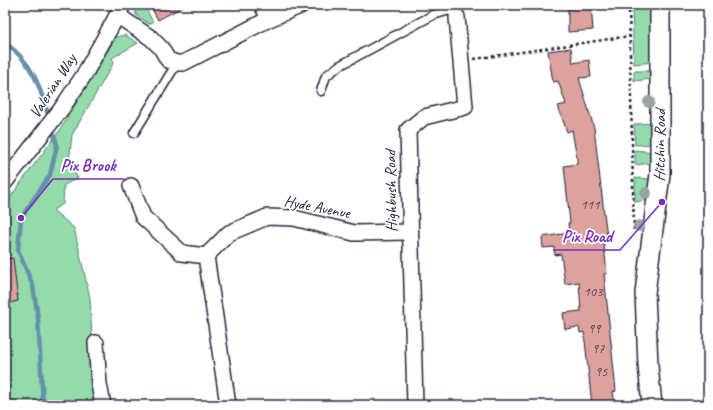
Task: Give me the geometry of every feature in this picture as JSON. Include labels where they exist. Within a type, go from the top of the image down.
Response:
[{"type":"street","points":[[262,5],[269,19]]},
{"type":"street","points":[[120,10],[161,48],[168,60],[183,63],[269,19],[302,5]]},
{"type":"street","name":"Hitchin Road","points":[[652,405],[648,365],[645,293],[660,174],[660,5]]},
{"type":"street","name":"Valerian Way","points":[[5,182],[62,108],[84,75],[120,10]]},
{"type":"street","name":"Highbush Road","points":[[415,405],[408,130],[424,117],[465,107],[457,16]]},
{"type":"street","points":[[131,186],[143,217],[182,253],[206,256],[228,405]]},
{"type":"street","name":"Hyde Avenue","points":[[206,256],[230,233],[267,217],[294,218],[354,233],[410,232]]},
{"type":"street","points":[[96,343],[99,384],[104,405]]},
{"type":"lane","points":[[321,91],[326,76],[339,66],[433,15],[450,10],[457,16]]},
{"type":"lane","points":[[134,133],[177,63]]},
{"type":"path","points":[[629,5],[634,236]]},
{"type":"path","points":[[461,61],[630,36]]},
{"type":"green space","points":[[137,5],[144,5],[153,22],[149,24],[136,15],[135,7]]},
{"type":"green space","points":[[654,7],[654,62],[634,64],[632,8]]},
{"type":"green space","points":[[125,35],[138,43],[112,58],[114,62],[72,135],[69,163],[78,178],[64,185],[63,204],[53,210],[74,228],[90,298],[95,405],[5,405],[5,204],[60,130],[116,37]]},
{"type":"green space","points":[[634,71],[652,71],[652,79],[634,81]]},
{"type":"green space","points":[[654,123],[654,144],[635,145],[634,124]]},
{"type":"green space","points":[[635,150],[652,152],[651,163],[635,165]]},
{"type":"green space","points":[[635,178],[651,179],[648,200],[635,202]]},
{"type":"building","points":[[150,5],[186,5],[158,20]]},
{"type":"building","points":[[568,5],[591,5],[593,30],[568,32]]},
{"type":"building","points":[[571,48],[573,63],[589,60],[591,77],[579,78],[594,128],[607,236],[603,236],[607,274],[604,274],[616,391],[613,392],[615,405],[592,405],[584,332],[580,333],[579,327],[565,329],[563,313],[581,311],[579,282],[565,284],[561,254],[555,255],[554,247],[543,248],[542,237],[569,233],[568,223],[570,223],[564,166],[577,164],[577,159],[572,130],[567,132],[558,106],[566,104],[558,81],[553,82],[548,51]]},
{"type":"building","points":[[13,258],[18,301],[5,304],[5,259]]},
{"type":"waterway","points":[[5,43],[15,50],[29,67],[39,86],[49,118]]},
{"type":"waterway","points":[[43,405],[38,318],[33,286],[18,250],[21,218],[50,175],[57,145],[52,128]]},
{"type":"place","name":"Pix Road","points":[[662,202]]},
{"type":"place","name":"Pix Brook","points":[[21,218]]}]
